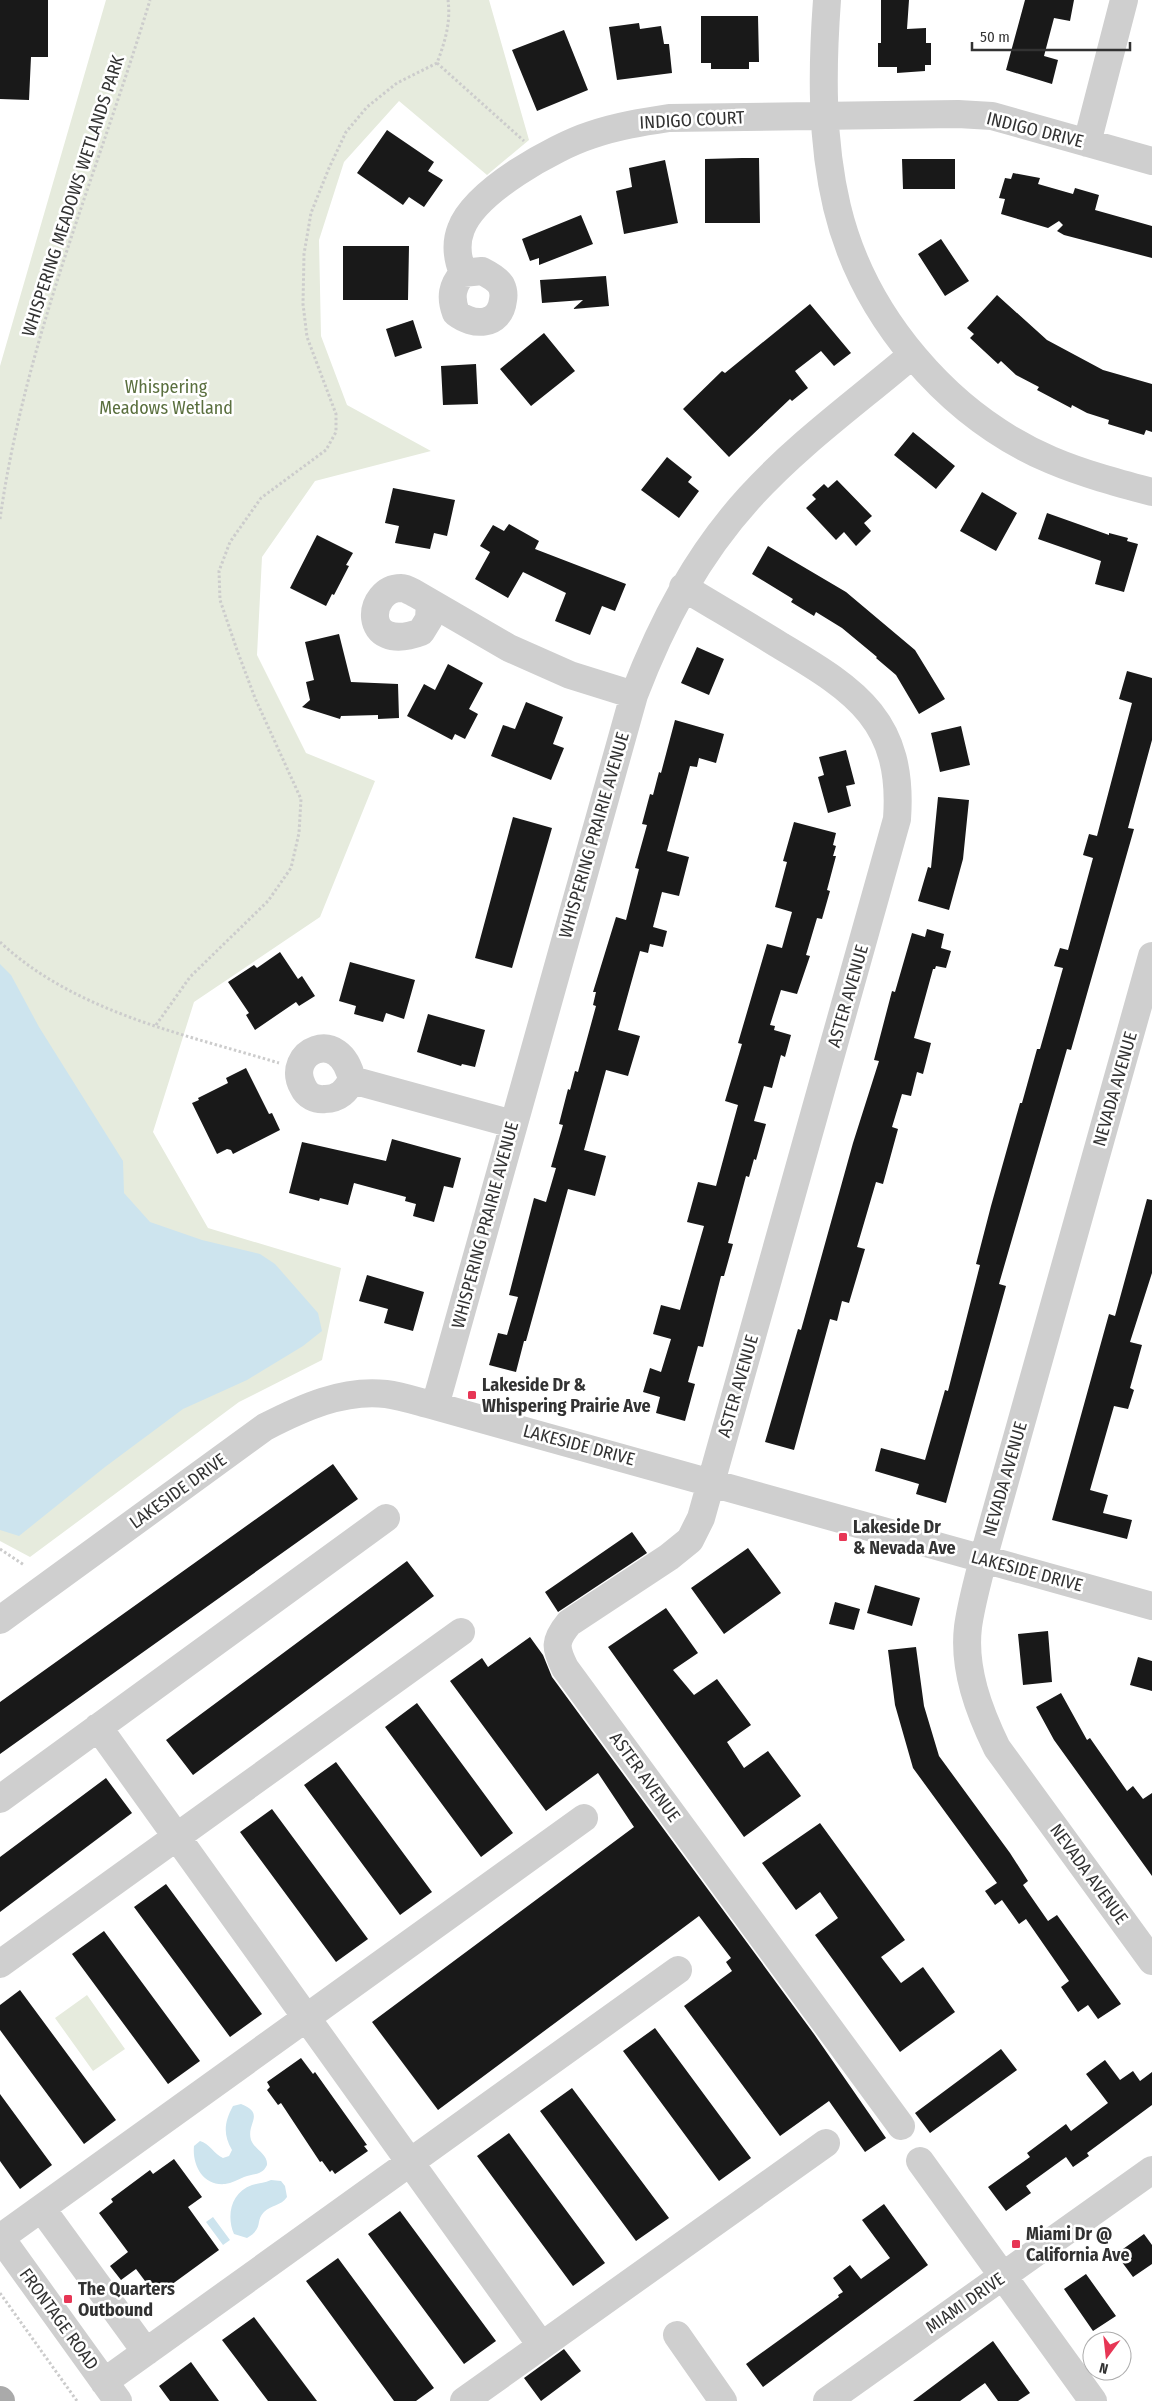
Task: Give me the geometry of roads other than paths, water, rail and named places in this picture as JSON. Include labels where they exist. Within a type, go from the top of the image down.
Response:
[{"type":"street","points":[[827,0],[825,116],[829,166],[837,207],[849,245],[870,292],[912,355],[947,392],[976,416],[1007,437],[1050,460],[1075,470],[1152,492]]},
{"type":"street","points":[[1087,143],[1124,0]]},
{"type":"street","name":"INDIGO DRIVE","points":[[825,116],[958,114],[992,116],[1152,161]]},
{"type":"street","name":"INDIGO COURT","points":[[463,273],[458,262],[457,246],[461,229],[469,214],[519,170],[590,135],[630,124],[669,118],[825,116]]},
{"type":"street","name":"WHISPERING PRAIRIE AVENUE","points":[[435,1406],[634,695],[653,646],[683,587],[714,540],[750,497],[792,455],[912,355]]},
{"type":"street","name":"ASTER AVENUE","points":[[683,587],[831,676],[854,694],[873,716],[886,738],[895,765],[899,794],[898,820],[701,1518],[690,1540],[670,1557],[569,1623],[559,1634],[556,1650],[565,1668],[901,2126]]},
{"type":"street","points":[[430,602],[509,648],[570,675],[634,695]]},
{"type":"street","name":"NEVADA AVENUE","points":[[1152,956],[983,1559],[968,1627],[968,1652],[972,1682],[982,1716],[996,1748],[1152,1961]]},
{"type":"street","points":[[352,1080],[513,1124]]},
{"type":"street","name":"LAKESIDE DRIVE","points":[[0,1620],[265,1427],[297,1411],[331,1399],[360,1394],[386,1394],[435,1406],[711,1481],[1152,1606]]},
{"type":"street","points":[[0,1798],[386,1518]]},
{"type":"street","points":[[0,1964],[461,1632]]},
{"type":"street","points":[[98,1727],[541,2345]]},
{"type":"street","points":[[0,2238],[584,1818]]},
{"type":"street","points":[[111,2392],[146,2352],[678,1970]]},
{"type":"street","points":[[464,2401],[826,2143]]},
{"type":"street","points":[[920,2161],[1092,2401]]},
{"type":"street","name":"MIAMI DRIVE","points":[[827,2401],[1152,2170]]},
{"type":"street","points":[[42,2209],[146,2352]]},
{"type":"street","name":"FRONTAGE ROAD","points":[[0,2238],[111,2392]]},
{"type":"street","points":[[677,2335],[723,2401]]},
{"type":"water","points":[[0,964],[11,975],[39,1027],[123,1161],[124,1193],[150,1222],[202,1240],[260,1254],[275,1264],[318,1313],[322,1331],[303,1346],[247,1380],[183,1409],[105,1467],[19,1536],[0,1530]]},
{"type":"water","points":[[241,2104],[252,2111],[254,2115],[250,2134],[251,2140],[267,2161],[267,2165],[260,2173],[230,2183],[217,2184],[211,2182],[200,2173],[197,2167],[194,2146],[200,2141],[223,2158],[229,2156],[232,2150],[227,2139],[226,2123],[233,2106]]},
{"type":"water","points":[[271,2180],[281,2181],[285,2186],[287,2197],[261,2215],[256,2231],[247,2238],[234,2234],[230,2220],[232,2205],[239,2193],[252,2185]]},
{"type":"water","points":[[213,2217],[230,2240],[223,2245],[206,2222]]},
{"type":"place","name":"Lakeside Dr & Whispering Prairie Ave","points":[[472,1395]]},
{"type":"place","name":"Lakeside Dr & Nevada Ave","points":[[843,1537]]},
{"type":"place","name":"Miami Dr @ California Ave","points":[[1016,2244]]},
{"type":"place","name":"The Quarters Outbound","points":[[68,2299]]},
{"type":"park label","name":"Whispering Meadows Wetland","points":[[166,397]]}]
